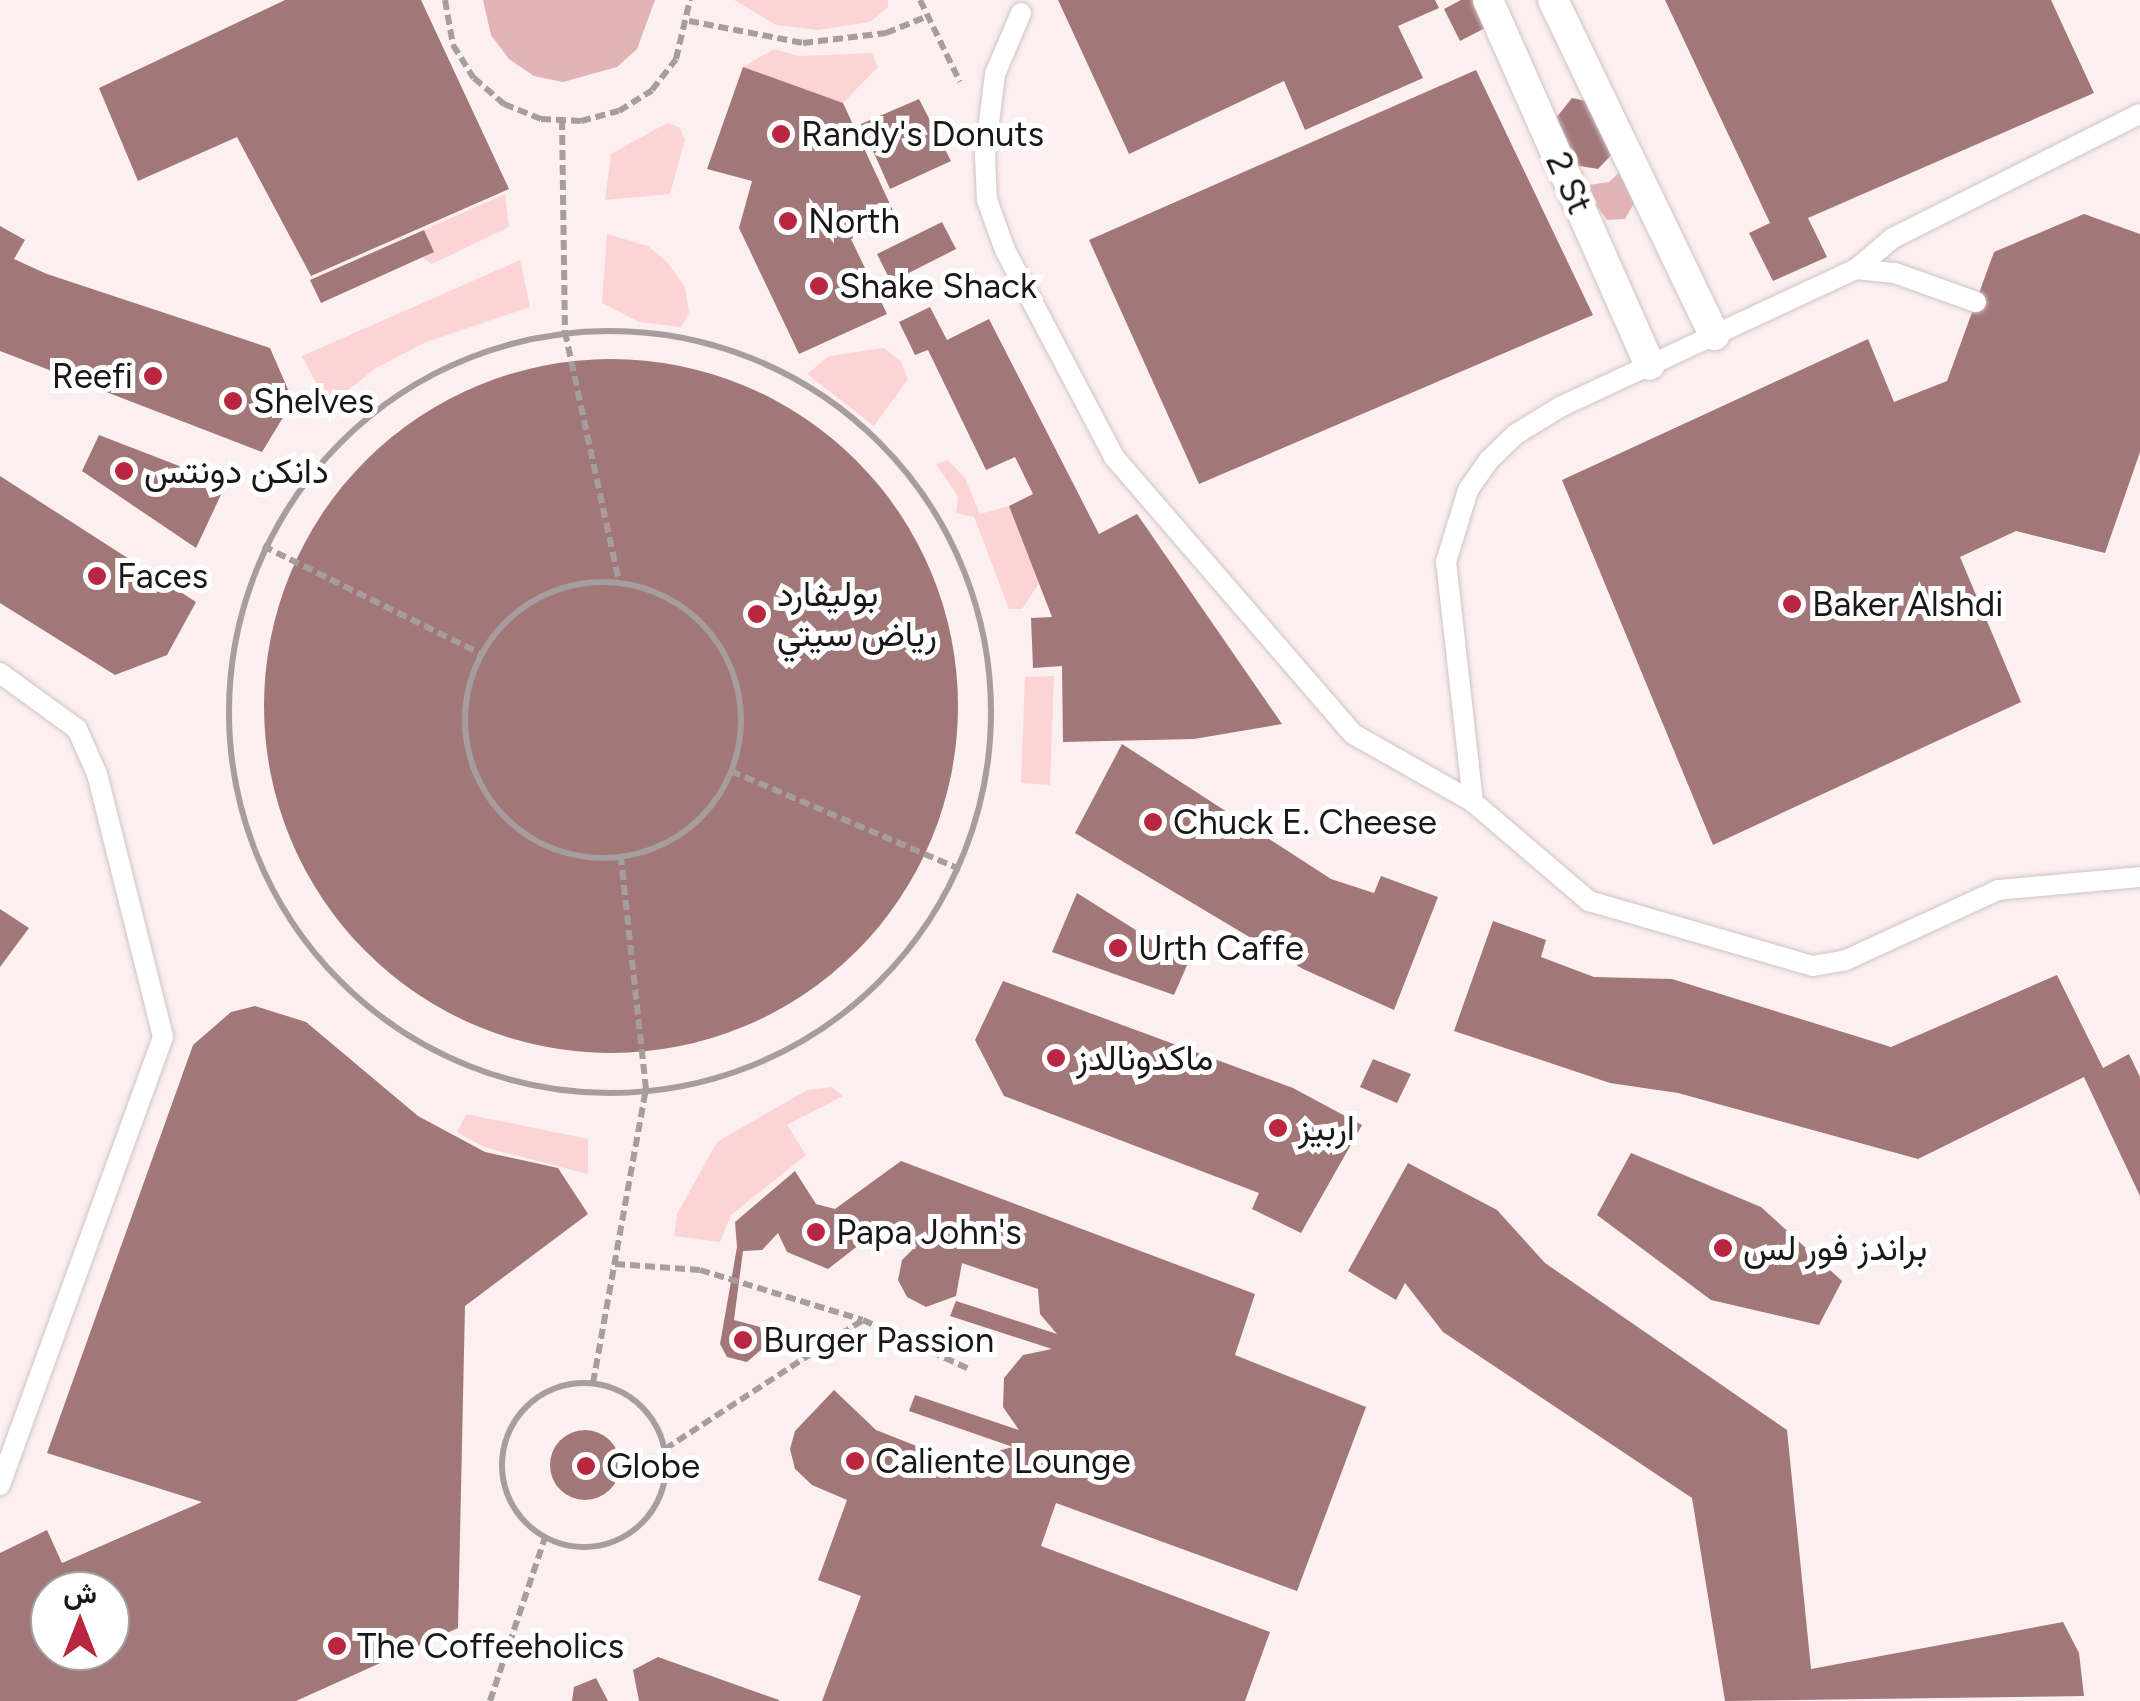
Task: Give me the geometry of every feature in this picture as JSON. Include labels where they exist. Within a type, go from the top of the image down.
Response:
[{"type":"street","name":"2 St","points":[[1554,0],[1714,335]]},
{"type":"street","name":"2 St","points":[[1498,4],[1650,365]]},
{"type":"lane","points":[[1021,14],[995,74],[987,200],[1005,250],[1114,458],[1352,734],[1473,802],[1588,901],[1812,966],[1846,960],[1998,890],[2140,877]]},
{"type":"lane","points":[[1473,802],[1446,562],[1453,526],[1468,490],[1516,434],[1650,365],[1856,269],[1894,238],[2140,114]]},
{"type":"lane","points":[[1856,269],[1896,273],[1976,302]]},
{"type":"lane","points":[[0,673],[77,728],[90,758],[163,1036],[0,1485]]},
{"type":"path","points":[[445,0],[454,45],[474,78],[504,104],[562,120],[619,111],[652,90],[676,58],[690,21],[690,0]]},
{"type":"path","points":[[920,0],[948,57]]},
{"type":"path","points":[[690,21],[803,43],[886,34],[928,16]]},
{"type":"path","points":[[562,120],[565,332],[619,582]]},
{"type":"path","points":[[565,332],[690,338],[806,382],[901,462],[967,567],[994,688],[983,810],[932,924],[847,1014],[734,1075],[607,1096],[480,1074],[368,1011],[284,916],[234,797],[228,670],[263,546],[337,442],[442,368],[565,332]]},
{"type":"path","points":[[263,546],[482,654]]},
{"type":"path","points":[[619,582],[662,593],[700,618],[726,654],[742,696],[742,740],[731,772],[701,819],[664,844],[621,857],[577,856],[532,840],[496,809],[472,768],[464,722],[471,676],[493,634],[528,602],[572,584],[619,582]]},
{"type":"path","points":[[731,772],[956,868]]},
{"type":"path","points":[[593,1383],[646,1089],[621,857]]},
{"type":"path","points":[[614,1264],[700,1270],[864,1320],[967,1368]]},
{"type":"path","points":[[665,1449],[864,1320]]},
{"type":"path","points":[[593,1383],[640,1404],[665,1449],[659,1500],[623,1538],[572,1547],[545,1538],[507,1497],[505,1441],[518,1416],[538,1396],[565,1384],[593,1383]]},
{"type":"path","points":[[490,1701],[545,1538]]},
{"type":"shaded area","points":[[483,0],[655,0],[637,49],[617,67],[563,82],[534,76],[509,59],[491,35]]},
{"type":"shaded area","points":[[734,0],[888,0],[888,7],[870,22],[818,30],[776,25]]},
{"type":"shaded area","points":[[774,49],[799,56],[872,53],[878,67],[843,103],[743,67]]},
{"type":"shaded area","points":[[667,123],[679,127],[685,140],[670,194],[605,200],[611,154]]},
{"type":"shaded area","points":[[1623,169],[1634,203],[1625,219],[1607,220],[1582,186],[1609,182]]},
{"type":"shaded area","points":[[505,194],[509,227],[432,264],[422,257],[434,252],[424,230]]},
{"type":"shaded area","points":[[607,234],[648,246],[667,262],[685,287],[689,313],[681,327],[639,322],[602,303]]},
{"type":"shaded area","points":[[520,260],[530,307],[426,342],[376,368],[328,406],[302,356]]},
{"type":"shaded area","points":[[884,348],[901,361],[908,379],[874,426],[807,374],[829,356]]},
{"type":"shaded area","points":[[948,460],[965,478],[980,514],[1009,506],[1042,579],[1022,609],[1009,609],[974,517],[956,513],[958,496],[936,464]]},
{"type":"shaded area","points":[[604,622],[641,629],[673,650],[694,682],[701,719],[694,756],[673,788],[641,809],[604,816],[567,809],[535,788],[514,756],[507,719],[514,682],[535,650],[567,629]]},
{"type":"shaded area","points":[[1054,676],[1050,785],[1021,783],[1025,677]]},
{"type":"shaded area","points":[[832,1087],[843,1096],[787,1125],[806,1155],[731,1215],[720,1242],[674,1236],[677,1214],[717,1142],[807,1090]]},
{"type":"shaded area","points":[[466,1114],[588,1139],[588,1174],[484,1147],[457,1132]]},
{"type":"building","points":[[285,0],[421,0],[509,189],[311,276],[237,137],[138,181],[99,88]]},
{"type":"building","points":[[1058,0],[1435,0],[1439,8],[1398,26],[1423,78],[1305,130],[1284,81],[1129,154]]},
{"type":"building","points":[[1461,0],[1480,0],[1491,25],[1460,41],[1444,9]]},
{"type":"building","points":[[1665,0],[2051,0],[2094,93],[1808,218],[1827,257],[1773,281],[1749,233],[1770,223]]},
{"type":"building","points":[[743,67],[843,103],[896,217],[851,239],[887,314],[799,354],[739,228],[752,181],[707,169]]},
{"type":"building","points":[[1476,70],[1593,315],[1199,484],[1089,240]]},
{"type":"building","points":[[1572,98],[1591,102],[1614,152],[1598,169],[1574,165],[1556,118]]},
{"type":"building","points":[[919,99],[951,161],[890,189],[861,124]]},
{"type":"building","points":[[2084,214],[2140,234],[2140,452],[2105,553],[2016,531],[1960,557],[2021,702],[1713,845],[1562,480],[1868,339],[1894,402],[1947,381],[1994,252]]},
{"type":"building","points":[[942,222],[956,249],[891,282],[877,254]]},
{"type":"building","points":[[0,226],[25,240],[14,259],[47,274],[270,348],[293,401],[262,452],[0,351]]},
{"type":"building","points":[[424,230],[434,252],[321,303],[310,280]]},
{"type":"building","points":[[930,307],[947,340],[989,319],[1099,534],[1137,514],[1282,724],[1194,739],[1063,742],[1062,666],[1033,668],[1031,618],[1052,617],[1009,506],[1033,494],[1015,457],[986,470],[928,350],[915,355],[899,322]]},
{"type":"building","points":[[611,359],[679,366],[744,386],[804,418],[856,461],[899,513],[931,573],[951,638],[958,706],[951,774],[931,839],[899,899],[856,951],[804,994],[744,1026],[679,1046],[611,1053],[543,1046],[478,1026],[418,994],[366,951],[323,899],[291,839],[271,774],[264,706],[271,638],[291,573],[323,513],[366,461],[418,418],[478,386],[543,366]]},
{"type":"building","points":[[99,435],[226,484],[196,548],[82,471]]},
{"type":"building","points":[[0,476],[196,602],[167,655],[115,675],[0,603]]},
{"type":"building","points":[[1122,744],[1331,879],[1374,893],[1381,876],[1438,897],[1394,1010],[1303,969],[1075,833]]},
{"type":"building","points":[[1077,893],[1188,963],[1174,995],[1052,952]]},
{"type":"building","points":[[0,909],[29,928],[0,967]]},
{"type":"building","points":[[1493,921],[1546,940],[1541,957],[1594,977],[1672,979],[1891,1047],[2057,975],[2103,1068],[2129,1054],[2140,1077],[2140,1196],[2084,1077],[1918,1159],[1678,1093],[1610,1083],[1454,1031]]},
{"type":"building","points":[[1003,981],[1293,1088],[1362,1125],[1301,1233],[1252,1209],[1259,1193],[1004,1096],[975,1040]]},
{"type":"building","points":[[255,1006],[306,1022],[418,1116],[485,1152],[558,1168],[588,1214],[465,1306],[458,1628],[296,1701],[0,1701],[0,1553],[47,1530],[62,1563],[202,1502],[47,1453],[193,1045],[231,1012]]},
{"type":"building","points":[[1373,1059],[1411,1074],[1397,1103],[1360,1087]]},
{"type":"building","name":"براندز فور لس","points":[[1631,1153],[1761,1207],[1842,1281],[1819,1325],[1711,1300],[1597,1215]]},
{"type":"building","points":[[901,1161],[1255,1294],[1235,1355],[1366,1407],[1297,1591],[1056,1503],[1041,1546],[1270,1632],[1245,1701],[822,1701],[861,1596],[818,1580],[847,1500],[812,1485],[795,1469],[790,1449],[795,1431],[834,1390],[876,1430],[975,1469],[986,1454],[1013,1447],[909,1411],[915,1395],[1019,1430],[1003,1407],[1004,1378],[1023,1355],[1052,1349],[950,1316],[956,1301],[1057,1334],[1040,1314],[1038,1289],[962,1263],[956,1296],[926,1307],[907,1297],[898,1280],[902,1260],[917,1245],[877,1231],[828,1269],[787,1252],[778,1233],[762,1250],[743,1251],[734,1320],[760,1327],[763,1348],[747,1362],[727,1357],[720,1344],[737,1247],[735,1222],[795,1171],[816,1204],[835,1209]]},
{"type":"building","points":[[1408,1163],[1497,1210],[1545,1263],[1787,1430],[1811,1669],[2063,1622],[2079,1653],[2084,1696],[1725,1701],[1692,1498],[1443,1332],[1405,1283],[1396,1300],[1348,1271]]},
{"type":"building","points":[[585,1430],[610,1440],[620,1465],[610,1490],[585,1500],[560,1490],[550,1465],[560,1440]]},
{"type":"building","points":[[658,1657],[779,1701],[639,1701],[633,1670]]},
{"type":"building","points":[[596,1678],[608,1701],[572,1701],[574,1687]]},
{"type":"place","name":"Randy's Donuts","points":[[781,134]]},
{"type":"place","name":"North","points":[[788,221]]},
{"type":"place","name":"Shake Shack","points":[[819,286]]},
{"type":"place","name":"Reefi","points":[[153,376]]},
{"type":"place","name":"Shelves","points":[[233,401]]},
{"type":"place","name":"دانكن دونتس","points":[[124,471]]},
{"type":"place","name":"Faces","points":[[97,576]]},
{"type":"place","name":"Baker Alshdi","points":[[1792,604]]},
{"type":"place","name":"بوليفارد رياض سيتي","points":[[757,614]]},
{"type":"place","name":"Chuck E. Cheese","points":[[1153,822]]},
{"type":"place","name":"Urth Caffe","points":[[1118,948]]},
{"type":"place","name":"ماكدونالدز","points":[[1056,1058]]},
{"type":"place","name":"اربيز","points":[[1278,1128]]},
{"type":"place","name":"Papa John's","points":[[816,1232]]},
{"type":"place","name":"براندز فور لس","points":[[1723,1248]]},
{"type":"place","name":"Burger Passion","points":[[743,1340]]},
{"type":"place","name":"Caliente Lounge","points":[[855,1461]]},
{"type":"place","name":"Globe","points":[[586,1466]]},
{"type":"place","name":"The Coffeeholics","points":[[337,1646]]}]
